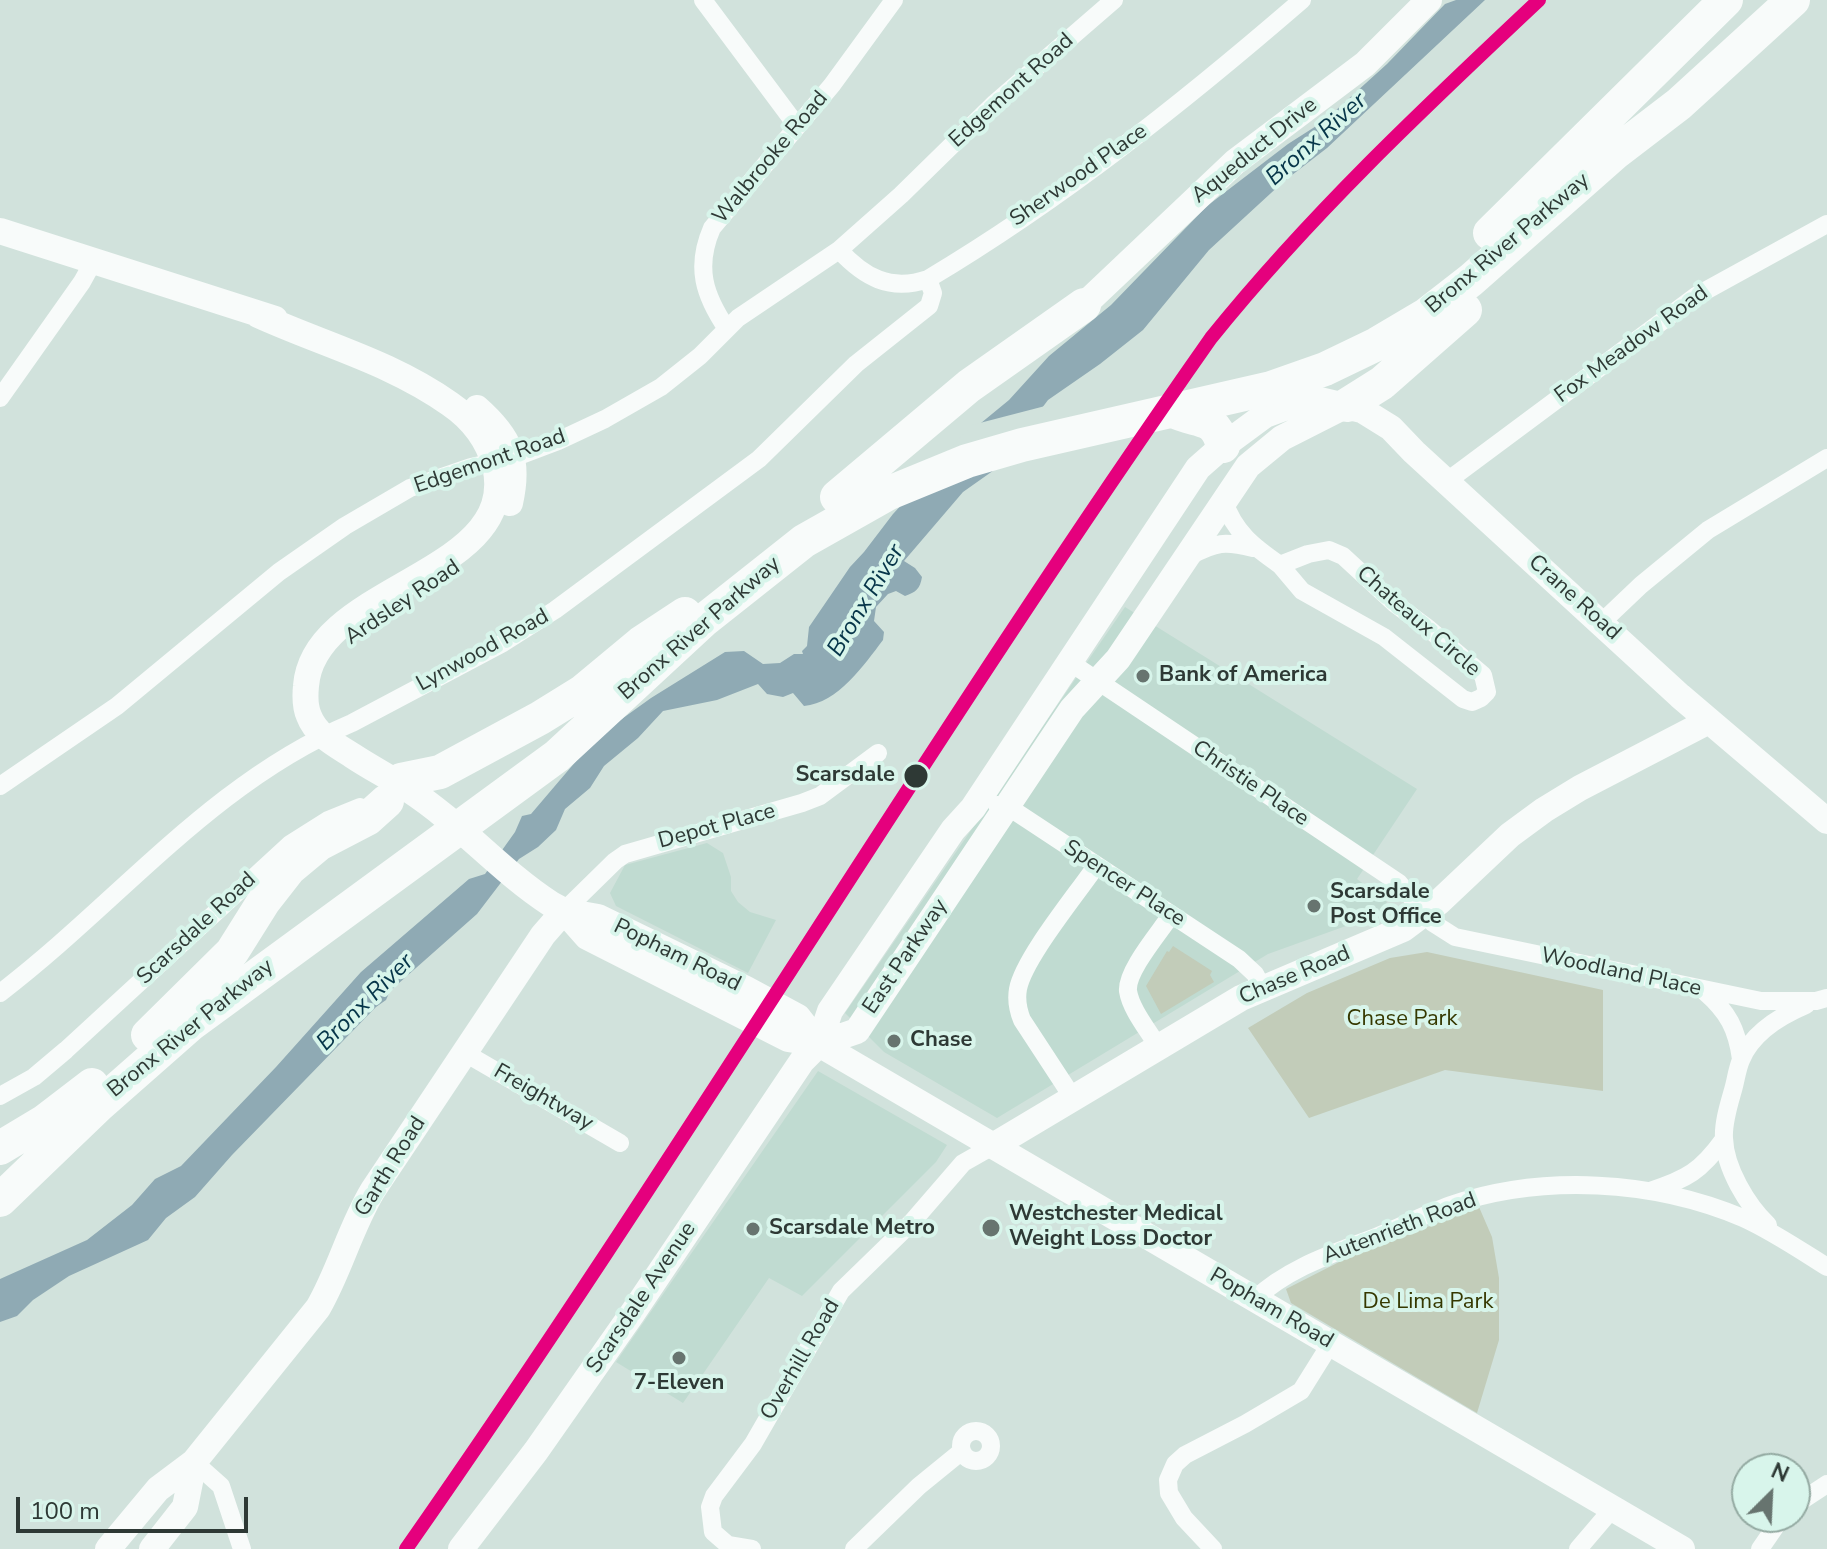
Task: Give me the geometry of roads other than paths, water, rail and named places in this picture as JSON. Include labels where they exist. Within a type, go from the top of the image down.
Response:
[{"type":"highway","name":"Bronx River Parkway","points":[[1188,404],[1255,371],[1308,353],[1359,330],[1408,301],[1474,249],[1726,0]]},
{"type":"highway","name":"Bronx River Parkway","points":[[0,1148],[68,1104],[222,978],[532,756],[775,537],[924,455],[978,436],[1188,404],[1299,379],[1351,357],[1402,330],[1460,289],[1615,153],[1679,104],[1793,0]]},
{"type":"highway","points":[[1582,207],[1606,177],[1620,126],[1651,75]]},
{"type":"highway","points":[[1327,406],[1382,383],[1619,176],[1679,104]]},
{"type":"highway","points":[[851,497],[969,386],[1084,305]]},
{"type":"highway","points":[[1188,404],[1219,432],[1226,472]]},
{"type":"highway","name":"Bronx River Parkway","points":[[0,1200],[99,1105],[191,1024],[534,773],[736,593],[804,541],[851,497]]},
{"type":"highway","points":[[134,1049],[232,952],[271,890],[289,869],[319,844],[367,819],[399,791],[440,772],[582,692],[641,643],[689,612]]},
{"type":"street","points":[[703,0],[797,126]]},
{"type":"street","name":"Walbrooke Road","points":[[727,329],[706,291],[703,270],[707,241],[723,214],[797,126],[894,0]]},
{"type":"street","name":"Edgemont Road","points":[[0,786],[117,706],[307,551],[410,488],[471,467],[504,460],[580,431],[661,387],[700,356],[741,316],[839,250],[901,195],[995,103],[1114,0]]},
{"type":"street","name":"Sherwood Place","points":[[839,250],[863,273],[879,281],[904,285],[928,279],[1095,169],[1226,66],[1302,0]]},
{"type":"street","name":"Aqueduct Drive","points":[[1084,305],[1235,162],[1365,64],[1429,0]]},
{"type":"street","name":"Fox Meadow Road","points":[[1446,482],[1689,301],[1827,224]]},
{"type":"street","points":[[0,231],[258,315],[305,337],[379,362],[430,391],[468,418],[486,443],[504,460]]},
{"type":"street","points":[[0,398],[93,262]]},
{"type":"street","name":"Lynwood Road","points":[[0,993],[56,948],[232,792],[270,765],[503,643],[543,618],[739,475],[780,440],[864,356],[929,306],[933,293],[928,279]]},
{"type":"street","name":"Crane Road","points":[[1327,406],[1362,410],[1391,428],[1446,482],[1709,721],[1827,821]]},
{"type":"street","name":"East Parkway","points":[[819,1044],[830,1011],[959,822],[973,808],[1068,661],[1226,472],[1265,415],[1327,406]]},
{"type":"street","points":[[1601,623],[1641,585],[1708,530],[1827,458]]},
{"type":"street","name":"Ardsley Road","points":[[399,791],[389,765],[330,732],[318,705],[318,681],[328,659],[361,625],[466,560],[487,542],[503,520],[510,503],[515,475],[504,460]]},
{"type":"street","name":"East Parkway","points":[[819,1044],[857,1031],[1072,709],[1118,659],[1186,558],[1226,472]]},
{"type":"street","name":"Chateaux Circle","points":[[1226,472],[1229,515],[1241,535],[1280,565],[1302,591],[1384,637],[1463,699],[1472,702],[1487,692],[1483,675],[1394,603],[1343,556],[1329,550],[1280,565]]},
{"type":"street","name":"Chateaux Circle","points":[[1186,558],[1208,546],[1225,542],[1256,548]]},
{"type":"street","name":"Christie Place","points":[[1068,661],[1399,883],[1425,914]]},
{"type":"street","name":"Chase Road","points":[[993,1146],[1262,987],[1394,934],[1425,914],[1510,835],[1544,810],[1709,721]]},
{"type":"street","name":"Depot Place","points":[[564,911],[625,854],[820,796],[878,753]]},
{"type":"street","points":[[973,808],[1012,798],[993,777]]},
{"type":"street","name":"Popham Road","points":[[399,791],[438,813],[541,897],[564,911],[587,937],[677,985],[740,1000],[784,1023],[788,1039],[819,1044],[1682,1549]]},
{"type":"street","name":"Scarsdale Road","points":[[0,1096],[34,1077],[66,1050],[290,844],[343,812],[399,791]]},
{"type":"street","name":"Spencer Place","points":[[1012,798],[1096,866],[1239,959],[1255,974],[1262,987]]},
{"type":"street","points":[[1073,1098],[1022,1020],[1017,1007],[1017,990],[1028,964],[1096,866]]},
{"type":"street","name":"Garth Road","points":[[108,1549],[158,1489],[194,1462],[318,1308],[365,1203],[543,935],[564,911]]},
{"type":"street","name":"Woodland Place","points":[[1425,914],[1444,932],[1466,941],[1761,1001],[1821,999]]},
{"type":"street","points":[[1158,1047],[1132,1002],[1128,984],[1135,968],[1171,915]]},
{"type":"street","points":[[880,935],[890,951],[904,961]]},
{"type":"street","points":[[1648,1192],[1692,1174],[1709,1159],[1724,1139],[1741,1059],[1736,1033],[1727,1013],[1703,991]]},
{"type":"street","points":[[1741,1059],[1772,1023],[1821,999]]},
{"type":"street","name":"Scarsdale Avenue","points":[[461,1549],[536,1451],[798,1067],[819,1044]]},
{"type":"street","name":"Freightway","points":[[465,1053],[620,1143]]},
{"type":"street","points":[[1036,1121],[1034,1143],[1038,1157],[1068,1180],[1082,1196]]},
{"type":"street","points":[[1724,1139],[1735,1177],[1751,1208],[1780,1238]]},
{"type":"street","name":"Overhill Road","points":[[752,1549],[728,1545],[713,1532],[710,1507],[721,1484],[753,1444],[841,1291],[912,1222],[968,1159],[993,1146]]},
{"type":"street","name":"Autenrieth Road","points":[[1255,1299],[1286,1274],[1451,1205],[1512,1191],[1573,1185],[1693,1200],[1743,1218],[1827,1267]]},
{"type":"street","points":[[1213,1549],[1184,1518],[1169,1493],[1168,1480],[1175,1464],[1185,1455],[1301,1391],[1331,1343]]},
{"type":"street","points":[[854,1549],[919,1486],[962,1451]]},
{"type":"street","points":[[194,1462],[221,1486],[242,1549]]},
{"type":"street","name":"Garth Road","points":[[152,1549],[185,1507],[194,1462]]},
{"type":"street","points":[[1578,1549],[1613,1508]]},
{"type":"water","name":"Bronx River","points":[[1456,0],[1485,0],[1327,148],[1283,182],[1209,250],[1143,330],[1048,400],[997,468],[963,492],[904,561],[922,577],[919,587],[905,596],[896,591],[888,594],[876,607],[874,621],[884,632],[883,640],[849,681],[828,698],[804,706],[793,693],[783,697],[767,694],[758,684],[717,700],[663,711],[638,738],[604,766],[590,788],[565,809],[556,830],[519,859],[477,914],[390,991],[386,1000],[232,1155],[195,1197],[166,1218],[148,1240],[69,1276],[33,1300],[17,1316],[0,1322],[0,1279],[87,1240],[132,1205],[155,1179],[181,1166],[361,972],[469,879],[485,874],[515,832],[522,816],[531,814],[583,753],[619,721],[725,652],[744,651],[763,664],[780,663],[794,654],[803,654],[809,627],[850,567],[893,514],[964,437],[1009,400],[1049,356],[1111,305],[1207,206],[1288,144],[1324,121],[1387,64],[1445,4]]},
{"type":"place","name":"Bank of America","points":[[1143,676]]},
{"type":"place","name":"Scarsdale","points":[[916,776]]},
{"type":"place","name":"Scarsdale Post Office","points":[[1314,906]]},
{"type":"place","name":"Chase","points":[[894,1041]]},
{"type":"place","name":"Westchester Medical Weight Loss Doctor","points":[[991,1228]]},
{"type":"place","name":"Scarsdale Metro","points":[[753,1229]]},
{"type":"place","name":"7-Eleven","points":[[679,1358]]},
{"type":"park label","name":"Chase Park","points":[[1402,1020]]},
{"type":"park label","name":"De Lima Park","points":[[1428,1303]]}]
